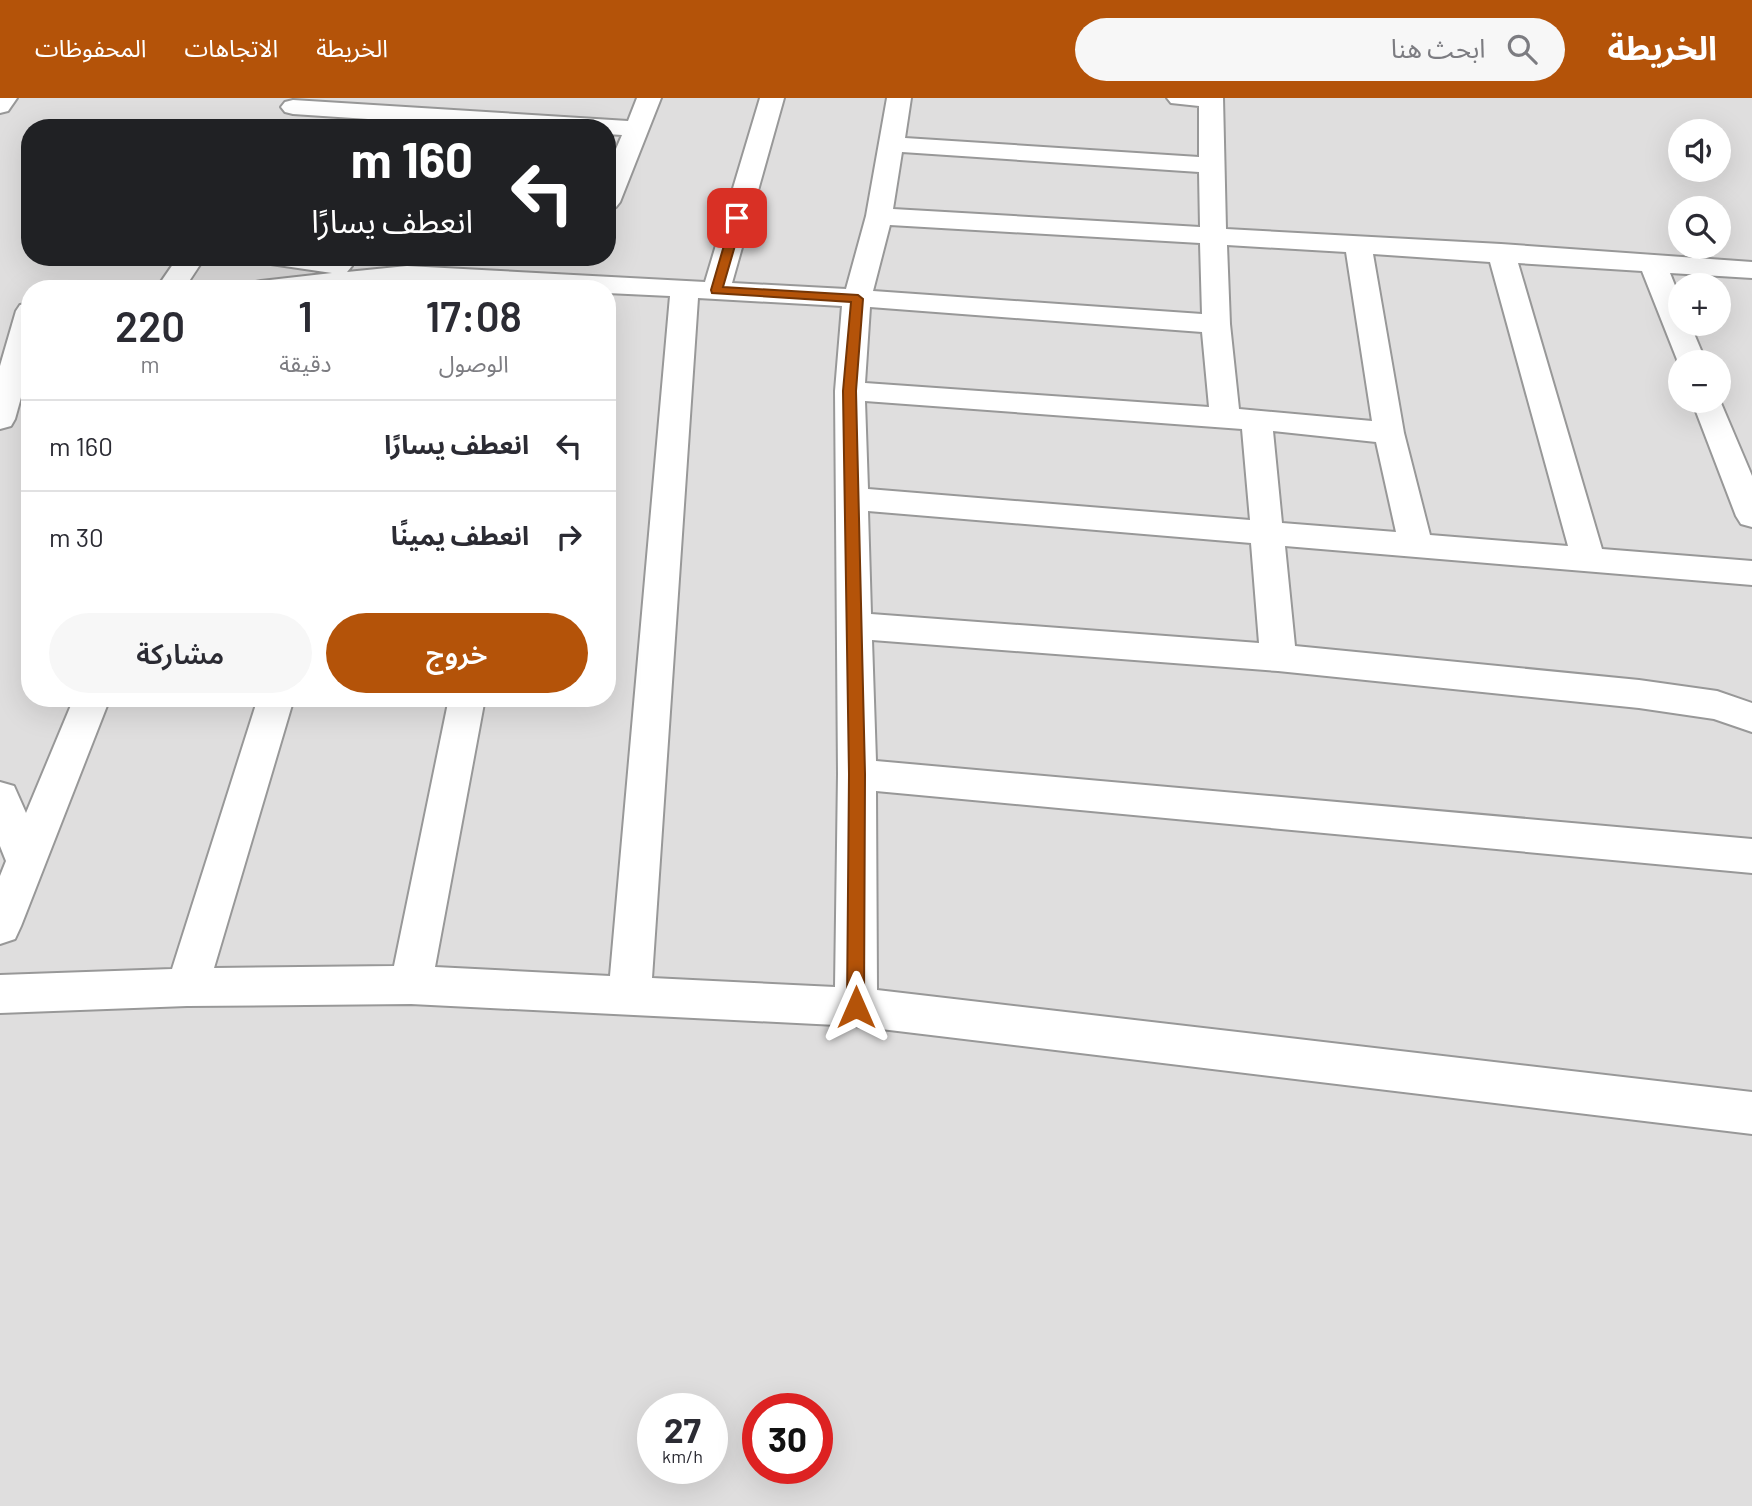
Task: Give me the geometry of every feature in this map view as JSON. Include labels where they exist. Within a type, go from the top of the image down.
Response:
[{"type":"street","points":[[0,106],[5,98]]},
{"type":"street","points":[[616,179],[649,98]]},
{"type":"street","points":[[630,995],[701,290],[772,98]]},
{"type":"street","points":[[856,1007],[857,774],[849,391],[858,299],[879,216],[899,98]]},
{"type":"street","points":[[1179,98],[1211,99],[1216,324],[1225,419]]},
{"type":"street","points":[[285,119],[296,103],[514,119]]},
{"type":"street","points":[[616,127],[636,128]]},
{"type":"street","points":[[890,144],[1213,165]]},
{"type":"street","points":[[879,216],[1501,252],[1752,270]]},
{"type":"street","points":[[1358,244],[1390,433],[1416,546]]},
{"type":"street","points":[[1501,252],[1588,558]]},
{"type":"street","points":[[1652,262],[1687,350]]},
{"type":"street","points":[[326,266],[400,279],[586,280]]},
{"type":"street","points":[[616,283],[1216,324]]},
{"type":"street","points":[[0,311],[21,310]]},
{"type":"street","points":[[0,419],[21,343]]},
{"type":"street","points":[[849,391],[1257,420],[1390,433]]},
{"type":"street","points":[[1712,413],[1752,516]]},
{"type":"street","points":[[1257,420],[1278,658]]},
{"type":"street","points":[[852,499],[1752,573]]},
{"type":"street","points":[[855,626],[1278,658],[1639,694],[1717,705],[1752,718]]},
{"type":"street","points":[[0,926],[88,707]]},
{"type":"street","points":[[187,987],[273,707]]},
{"type":"street","points":[[411,985],[465,707]]},
{"type":"street","points":[[857,774],[1752,856]]},
{"type":"street","points":[[0,797],[26,861]]},
{"type":"street","points":[[0,994],[187,987],[411,985],[856,1007],[1752,1113]]},
{"type":"shaded area","points":[[0,98],[1752,98],[1752,1506],[0,1506]]},
{"type":"route","points":[[737,218],[716,290],[858,299],[849,391],[857,774],[856,1007]]}]
